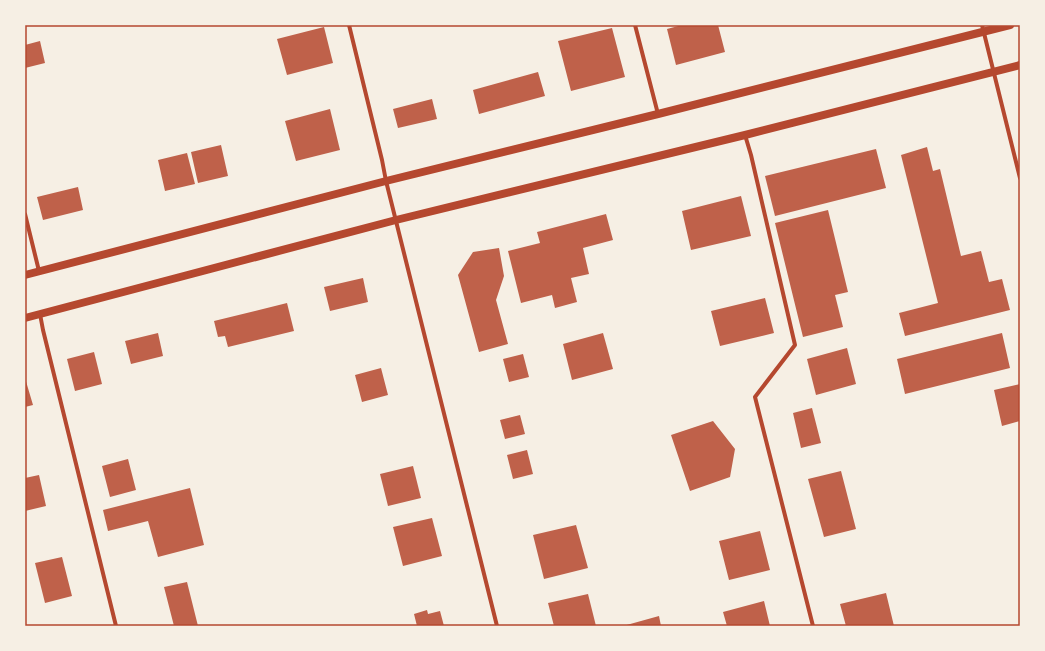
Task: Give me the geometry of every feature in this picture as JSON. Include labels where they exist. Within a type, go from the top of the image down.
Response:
[{"type":"main road","points":[[25,274],[386,181],[658,114],[983,28],[1010,25]]},
{"type":"main road","points":[[25,318],[396,220],[745,135],[1020,65]]},
{"type":"street","points":[[349,25],[386,181],[497,626]]},
{"type":"street","points":[[635,25],[658,114]]},
{"type":"street","points":[[983,28],[1020,178]]},
{"type":"street","points":[[745,135],[795,345],[755,396],[814,626]]},
{"type":"street","points":[[25,214],[39,271]]},
{"type":"street","points":[[40,314],[116,626]]},
{"type":"building","points":[[682,25],[718,25],[725,52],[676,65],[667,29]]},
{"type":"building","points":[[324,27],[333,63],[287,75],[277,39]]},
{"type":"building","points":[[612,28],[625,77],[571,91],[558,41]]},
{"type":"building","points":[[40,41],[45,63],[25,68],[25,45]]},
{"type":"building","points":[[538,72],[545,96],[479,114],[473,90]]},
{"type":"building","points":[[432,99],[437,119],[398,128],[393,109]]},
{"type":"building","points":[[330,109],[340,150],[296,161],[285,121]]},
{"type":"building","points":[[221,145],[228,176],[198,183],[191,152]]},
{"type":"building","points":[[927,147],[933,171],[940,169],[961,256],[981,251],[989,282],[1002,279],[1010,310],[905,336],[899,313],[938,303],[901,155]]},
{"type":"building","points":[[876,149],[886,188],[775,216],[765,176]]},
{"type":"building","points":[[187,153],[195,184],[165,191],[158,160]]},
{"type":"building","points":[[78,187],[83,210],[43,220],[37,197]]},
{"type":"building","points":[[741,196],[751,236],[691,250],[682,211]]},
{"type":"building","points":[[828,210],[848,292],[835,295],[843,327],[803,337],[775,223]]},
{"type":"building","points":[[606,214],[613,240],[583,248],[589,274],[571,278],[577,302],[555,308],[552,295],[521,303],[508,251],[540,243],[537,232]]},
{"type":"building","points":[[499,248],[504,276],[496,300],[508,344],[479,352],[458,275],[473,252]]},
{"type":"building","points":[[363,278],[368,302],[330,311],[324,287]]},
{"type":"building","points":[[765,298],[774,333],[720,346],[711,311]]},
{"type":"building","points":[[287,303],[294,331],[228,347],[225,336],[218,337],[214,321]]},
{"type":"building","points":[[158,333],[163,356],[131,364],[125,341]]},
{"type":"building","points":[[603,333],[613,369],[572,380],[563,344]]},
{"type":"building","points":[[1002,333],[1010,368],[905,394],[897,359]]},
{"type":"building","points":[[847,348],[856,384],[816,395],[807,359]]},
{"type":"building","points":[[94,352],[102,384],[75,391],[67,359]]},
{"type":"building","points":[[523,354],[529,377],[509,382],[503,359]]},
{"type":"building","points":[[381,368],[388,395],[362,402],[355,375]]},
{"type":"building","points":[[25,378],[33,405],[25,407]]},
{"type":"building","points":[[1020,384],[1020,421],[1002,426],[994,390]]},
{"type":"building","points":[[812,408],[821,443],[801,448],[793,413]]},
{"type":"building","points":[[520,415],[525,434],[505,439],[500,420]]},
{"type":"building","points":[[713,421],[735,449],[730,477],[690,491],[671,435]]},
{"type":"building","points":[[527,450],[533,474],[513,479],[507,455]]},
{"type":"building","points":[[128,459],[136,490],[110,497],[102,466]]},
{"type":"building","points":[[413,466],[421,498],[388,506],[380,474]]},
{"type":"building","points":[[841,471],[856,529],[824,537],[808,479]]},
{"type":"building","points":[[39,475],[46,506],[25,511],[25,478]]},
{"type":"building","points":[[190,488],[204,545],[158,557],[148,521],[108,531],[103,510]]},
{"type":"building","points":[[432,518],[442,556],[403,566],[393,527]]},
{"type":"building","points":[[576,525],[588,568],[544,579],[533,535]]},
{"type":"building","points":[[760,531],[770,570],[729,580],[719,541]]},
{"type":"building","points":[[62,557],[72,596],[45,603],[35,563]]},
{"type":"building","points":[[187,582],[198,626],[174,626],[164,587]]},
{"type":"building","points":[[886,593],[894,626],[846,626],[840,604]]},
{"type":"building","points":[[588,594],[596,626],[554,626],[548,603]]},
{"type":"building","points":[[764,601],[770,626],[727,626],[723,612]]},
{"type":"building","points":[[427,610],[428,614],[440,611],[444,626],[417,626],[414,614]]},
{"type":"building","points":[[659,616],[661,626],[623,626]]}]
